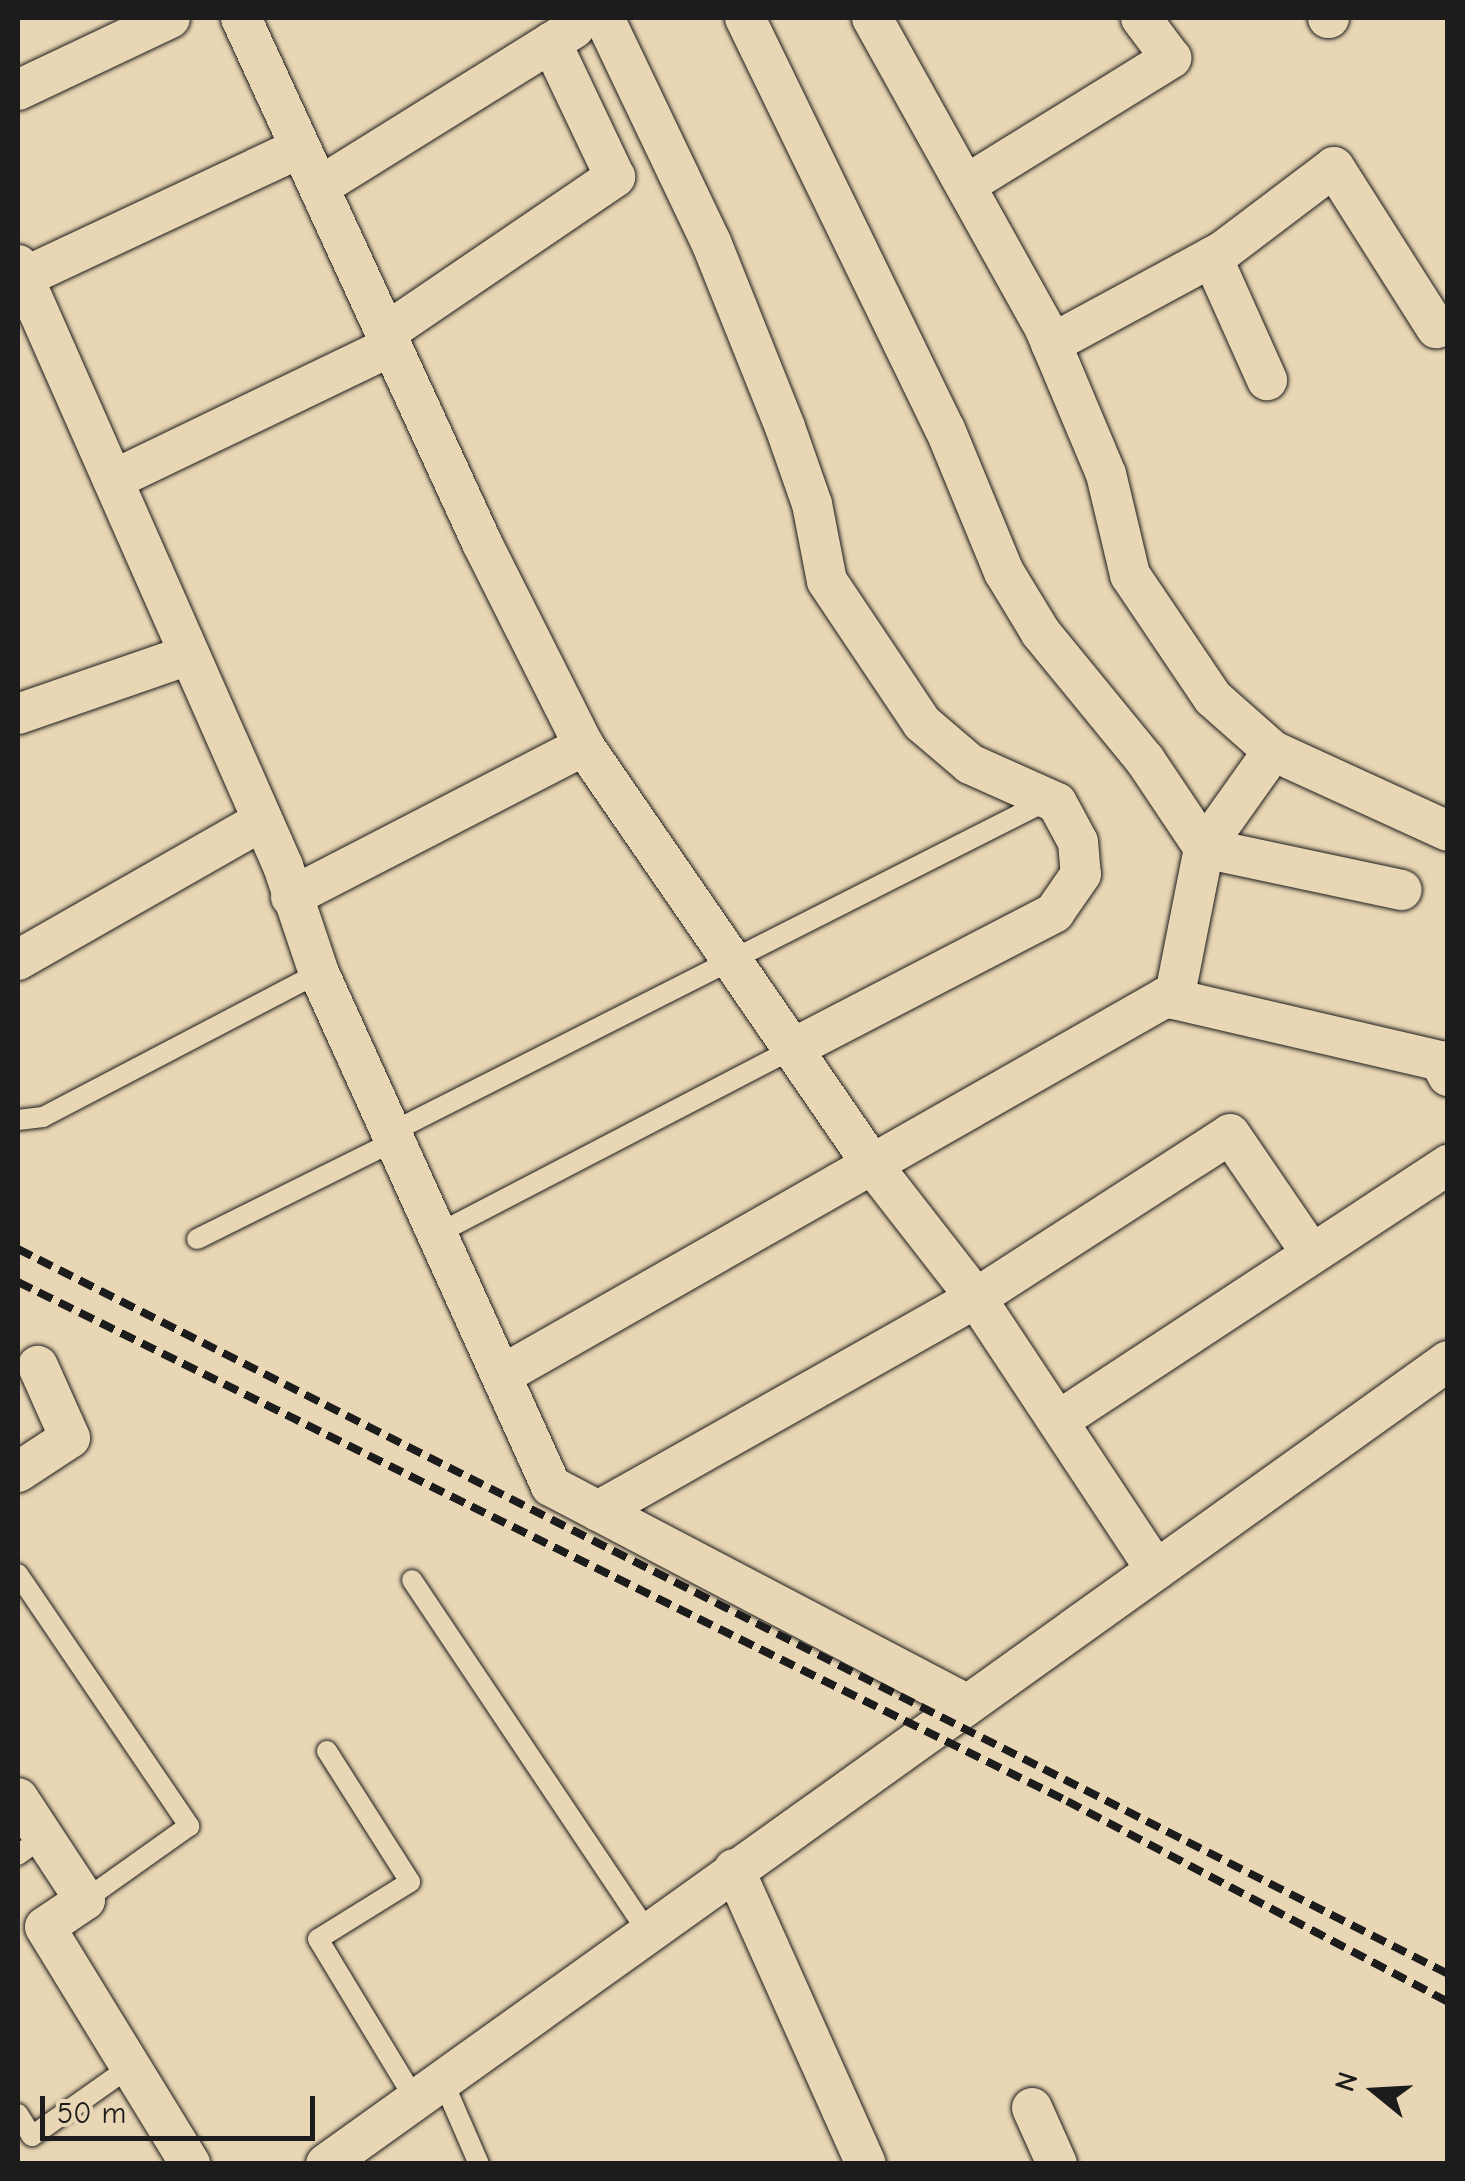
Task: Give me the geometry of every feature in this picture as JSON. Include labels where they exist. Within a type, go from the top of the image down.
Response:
[{"type":"street","points":[[18,90],[170,18]]},
{"type":"street","points":[[241,18],[584,746],[874,1167],[976,1298],[1156,1570]]},
{"type":"street","points":[[319,187],[590,18]]},
{"type":"street","points":[[604,18],[711,242],[785,426],[812,504],[827,581],[922,724],[970,764],[1050,799],[1078,842],[1081,874],[1054,913],[792,1049]]},
{"type":"street","points":[[744,18],[946,429],[1004,572],[1041,633],[1145,760],[1204,848],[1402,890]]},
{"type":"street","points":[[872,18],[969,184],[1051,344],[1106,474],[1130,575],[1212,698],[1273,751],[1448,831]]},
{"type":"street","points":[[969,184],[1171,58],[1141,18]]},
{"type":"street","points":[[113,480],[389,339],[615,177],[551,42]]},
{"type":"street","points":[[300,148],[19,274],[262,821],[318,974],[551,1486],[968,1704]]},
{"type":"street","points":[[1051,344],[1212,256],[1334,168],[1436,328]]},
{"type":"street","points":[[1212,256],[1268,380]]},
{"type":"street","points":[[18,714],[188,655]]},
{"type":"street","points":[[291,897],[584,746]]},
{"type":"street","points":[[1174,999],[1204,848],[1273,751]]},
{"type":"street","points":[[18,960],[262,821]]},
{"type":"street","points":[[502,1375],[874,1167],[1166,997],[1440,1061],[1448,1076]]},
{"type":"street","points":[[598,1510],[976,1298],[1230,1134],[1312,1254]]},
{"type":"street","points":[[1058,1421],[1448,1165]]},
{"type":"street","points":[[326,2164],[734,1868],[1448,1361]]},
{"type":"street","points":[[18,1472],[70,1438],[38,1366]]},
{"type":"street","points":[[18,1798],[30,1845],[85,1900],[45,1927],[134,2064],[190,2164]]},
{"type":"street","points":[[734,1868],[866,2164]]},
{"type":"street","points":[[1032,2108],[1057,2164]]},
{"type":"lane","points":[[197,1239],[1050,799]]},
{"type":"lane","points":[[18,1120],[43,1118],[318,974]]},
{"type":"lane","points":[[437,1234],[792,1049]]},
{"type":"lane","points":[[18,1574],[189,1826],[85,1900]]},
{"type":"lane","points":[[412,1580],[648,1932]]},
{"type":"lane","points":[[326,1751],[410,1882],[318,1939],[479,2164]]},
{"type":"lane","points":[[18,2114],[32,2136],[134,2064]]},
{"type":"railway","points":[[18,1249],[1448,1974]]},
{"type":"railway","points":[[18,1282],[1067,1801],[1448,2002]]}]
